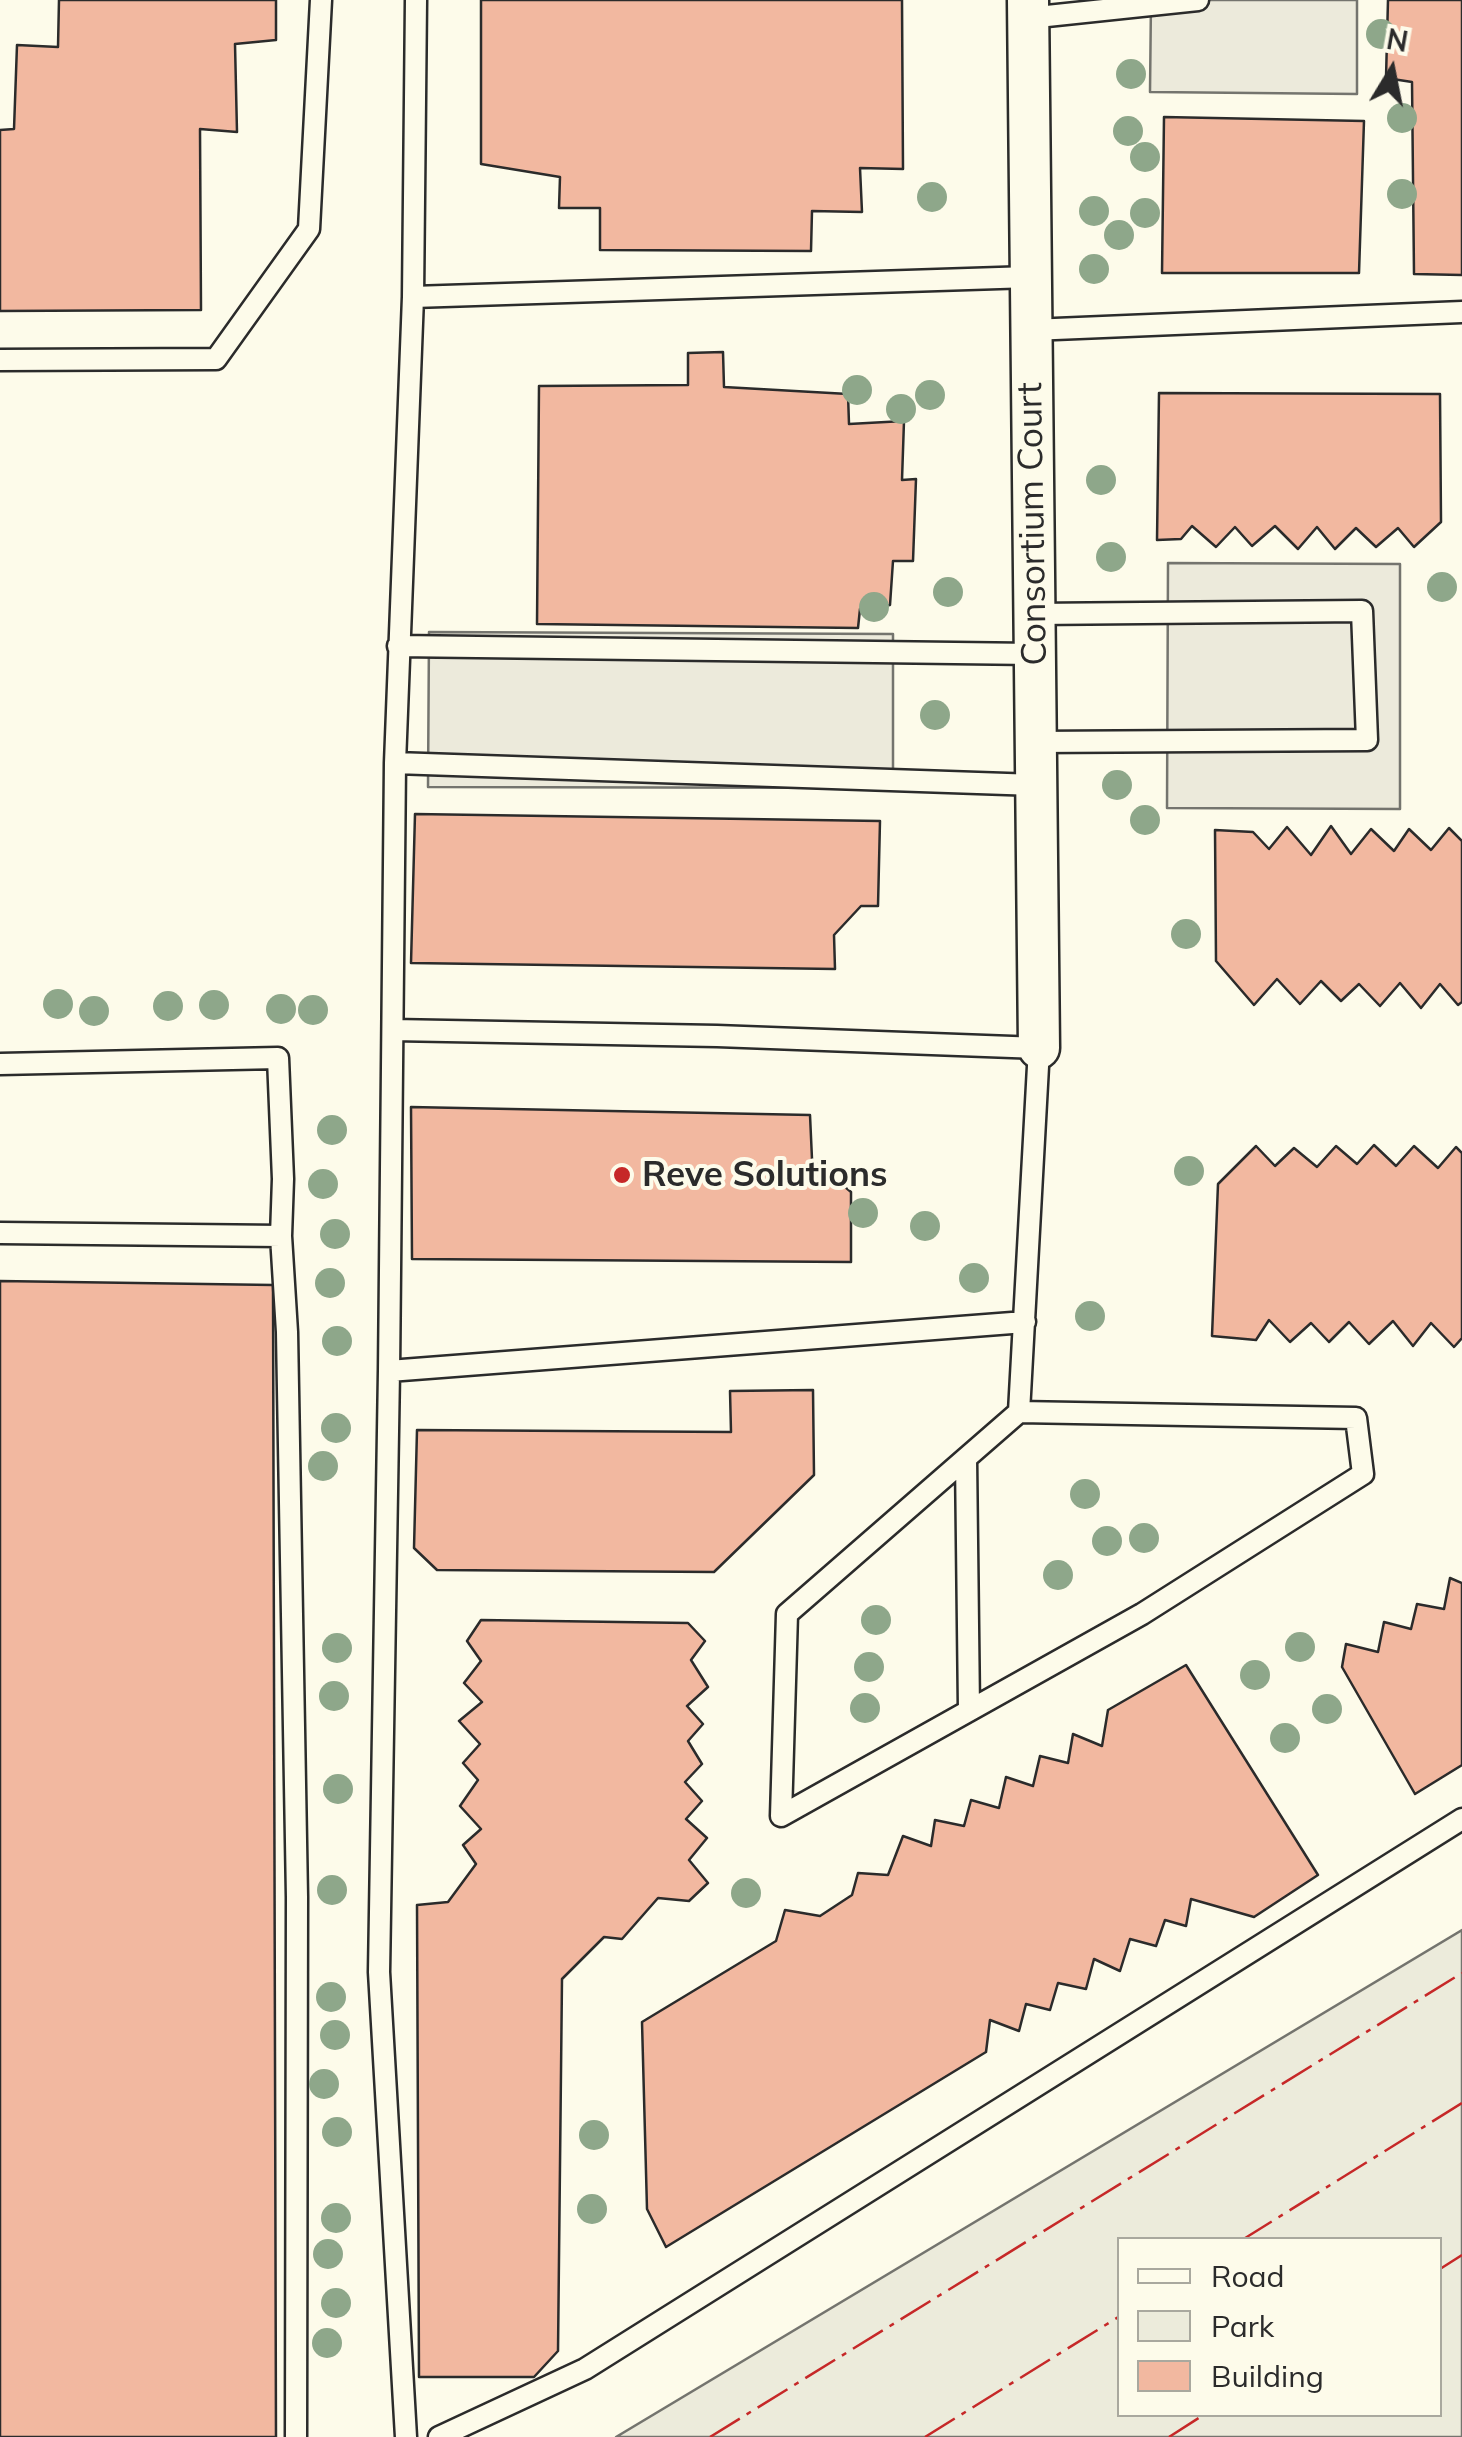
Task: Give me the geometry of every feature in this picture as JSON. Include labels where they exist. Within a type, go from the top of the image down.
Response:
[{"type":"street","name":"Consortium Court","points":[[1028,9],[1039,1048]]},
{"type":"lane","points":[[0,360],[216,360],[309,228],[321,0]]},
{"type":"lane","points":[[406,2437],[379,1972],[395,763],[413,298],[416,0]]},
{"type":"lane","points":[[1028,9],[1198,0]]},
{"type":"lane","points":[[413,298],[1030,277]]},
{"type":"lane","points":[[1031,330],[1462,312]]},
{"type":"lane","points":[[1034,614],[1362,612],[1367,740],[1034,742]]},
{"type":"lane","points":[[398,646],[1034,654]]},
{"type":"lane","points":[[395,763],[1036,785]]},
{"type":"lane","points":[[393,1030],[717,1036],[1039,1048],[1019,1412]]},
{"type":"lane","points":[[0,1064],[278,1058],[297,1897],[296,2437]]},
{"type":"lane","points":[[0,1233],[281,1236]]},
{"type":"lane","points":[[389,1371],[1025,1322]]},
{"type":"lane","points":[[1019,1412],[1356,1418],[1363,1474],[1142,1614],[781,1816],[787,1614],[966,1458],[1019,1412]]},
{"type":"lane","points":[[966,1458],[969,1710]]},
{"type":"lane","points":[[439,2437],[585,2369],[1462,1818]]},
{"type":"green space","points":[[1462,1930],[1462,2437],[616,2437]]},
{"type":"shaded area","points":[[1151,0],[1357,0],[1357,94],[1150,92]]},
{"type":"shaded area","points":[[1168,563],[1400,564],[1400,809],[1167,808]]},
{"type":"shaded area","points":[[429,632],[893,634],[893,788],[428,787]]},
{"type":"building","points":[[59,0],[276,0],[276,40],[235,44],[237,132],[200,129],[201,310],[0,311],[0,130],[14,129],[17,45],[58,47]]},
{"type":"building","points":[[481,0],[902,0],[903,169],[860,168],[862,212],[812,211],[811,251],[600,250],[600,208],[559,208],[560,177],[481,164]]},
{"type":"building","points":[[1388,0],[1462,0],[1462,275],[1414,274],[1412,82],[1386,78]]},
{"type":"building","points":[[1164,117],[1364,121],[1359,273],[1162,273]]},
{"type":"building","points":[[723,352],[724,387],[848,394],[849,424],[904,421],[902,480],[916,479],[913,561],[893,561],[890,605],[860,609],[858,628],[537,624],[539,386],[688,385],[688,353]]},
{"type":"building","points":[[1159,393],[1440,394],[1441,522],[1414,547],[1398,528],[1376,547],[1356,528],[1335,549],[1317,527],[1298,549],[1275,526],[1252,546],[1235,527],[1216,547],[1192,526],[1181,539],[1157,540]]},
{"type":"building","points":[[415,814],[880,821],[878,906],[861,906],[834,935],[835,969],[411,963]]},
{"type":"building","points":[[1331,826],[1351,854],[1371,829],[1394,851],[1409,829],[1431,850],[1449,828],[1462,841],[1462,1002],[1458,1005],[1440,984],[1421,1008],[1400,983],[1380,1006],[1359,984],[1341,1001],[1321,981],[1300,1004],[1277,979],[1254,1005],[1216,961],[1215,830],[1253,832],[1269,849],[1287,827],[1311,855]]},
{"type":"building","name":"Reve Solutions","points":[[411,1107],[810,1115],[812,1159],[851,1192],[851,1262],[412,1259]]},
{"type":"building","points":[[1374,1145],[1396,1166],[1414,1146],[1438,1168],[1456,1147],[1462,1153],[1462,1338],[1454,1347],[1431,1323],[1413,1346],[1393,1321],[1369,1344],[1349,1322],[1329,1342],[1311,1323],[1290,1342],[1269,1320],[1256,1340],[1212,1336],[1218,1184],[1256,1146],[1275,1166],[1294,1148],[1317,1167],[1336,1146],[1357,1164]]},
{"type":"building","points":[[0,1281],[273,1285],[276,2437],[0,2437]]},
{"type":"building","points":[[813,1390],[814,1475],[714,1572],[437,1570],[414,1548],[417,1430],[731,1432],[730,1391]]},
{"type":"building","points":[[1450,1578],[1462,1583],[1462,1765],[1415,1794],[1342,1667],[1346,1644],[1378,1652],[1384,1622],[1411,1629],[1417,1604],[1444,1609]]},
{"type":"building","points":[[481,1620],[688,1623],[705,1641],[691,1660],[708,1687],[687,1706],[703,1724],[688,1741],[702,1764],[685,1782],[702,1801],[686,1819],[707,1838],[689,1860],[708,1883],[689,1901],[658,1898],[622,1939],[604,1937],[562,1979],[558,2351],[534,2377],[419,2377],[417,1905],[448,1902],[476,1864],[463,1845],[481,1829],[460,1806],[478,1780],[463,1763],[480,1744],[459,1721],[482,1702],[464,1683],[481,1661],[467,1641]]},
{"type":"building","points":[[1186,1665],[1318,1875],[1254,1917],[1191,1899],[1186,1926],[1165,1920],[1156,1946],[1130,1939],[1120,1971],[1094,1959],[1086,1989],[1058,1983],[1050,2010],[1026,2004],[1019,2031],[990,2020],[986,2052],[666,2247],[647,2209],[642,2022],[776,1941],[785,1910],[820,1916],[852,1895],[858,1873],[888,1875],[903,1836],[931,1846],[935,1820],[964,1826],[971,1800],[999,1808],[1006,1777],[1033,1786],[1040,1756],[1068,1763],[1073,1734],[1102,1746],[1108,1710]]},
{"type":"power","points":[[710,2437],[1462,1973]]},
{"type":"power","points":[[1247,2237],[1462,2103]]},
{"type":"power","points":[[1442,2268],[1462,2255]]},
{"type":"power","points":[[925,2437],[1117,2318]]},
{"type":"power","points":[[1169,2437],[1200,2417]]},
{"type":"place","name":"Reve Solutions","points":[[622,1175]]}]
